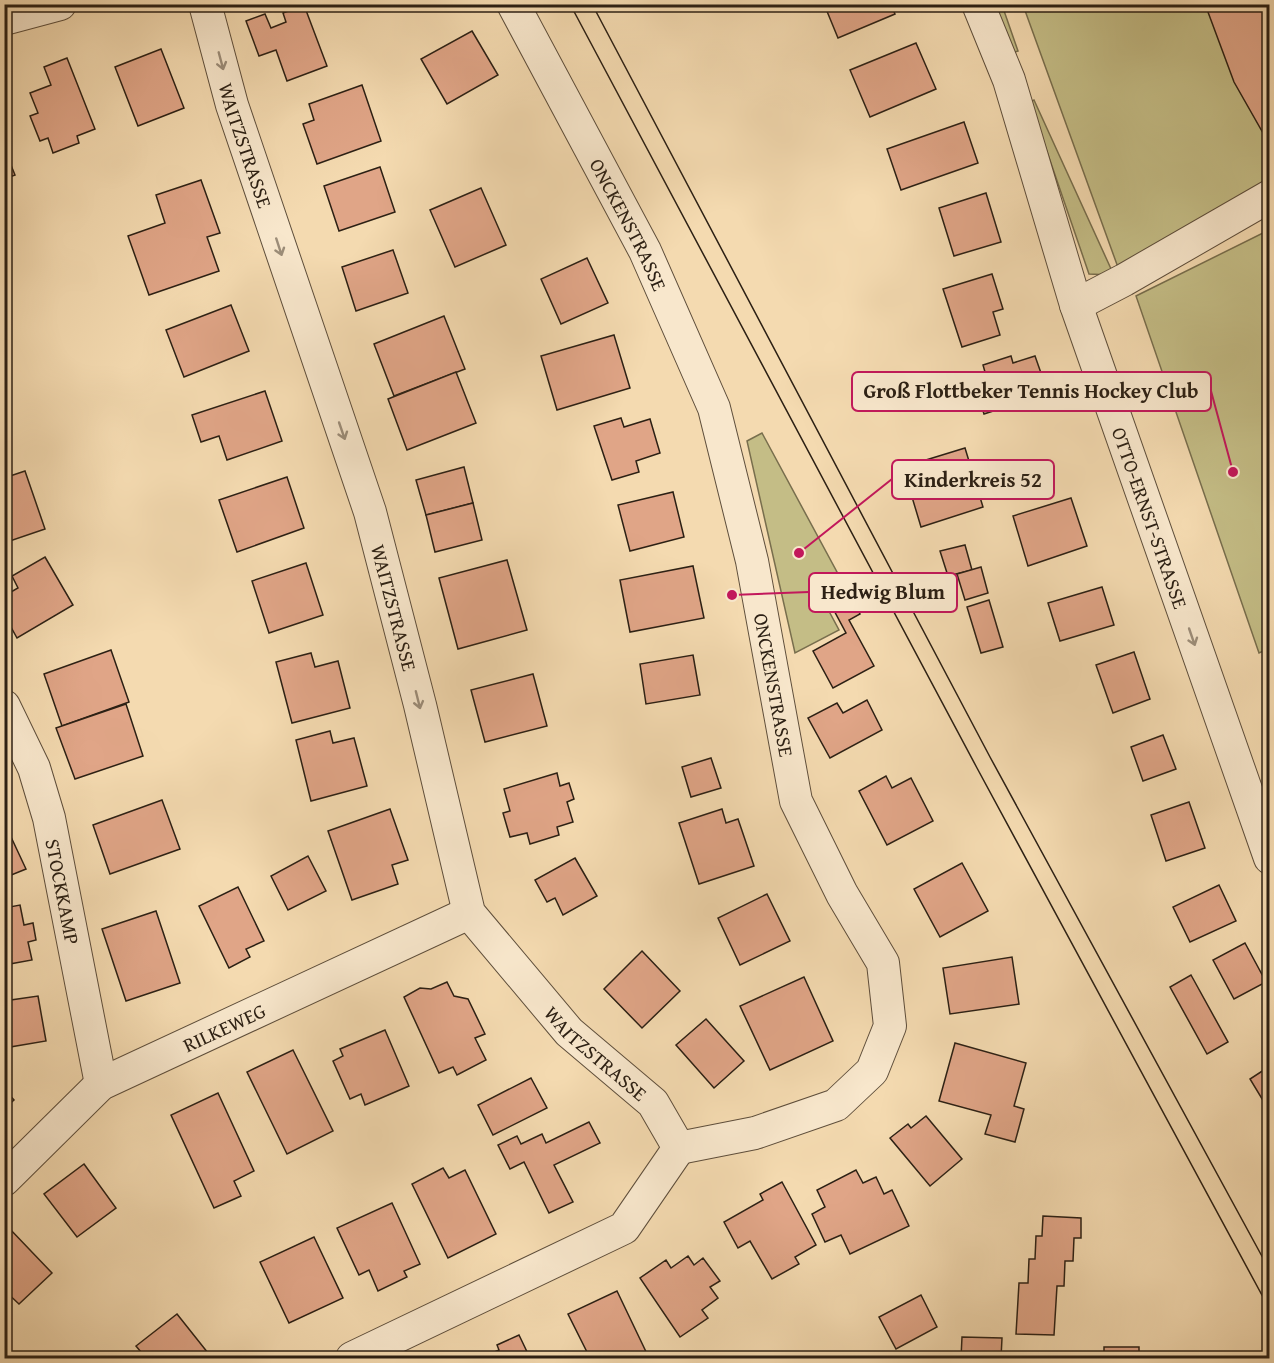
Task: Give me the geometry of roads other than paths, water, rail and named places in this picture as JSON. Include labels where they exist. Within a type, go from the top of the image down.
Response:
[{"type":"street","points":[[4,19],[60,4]]},
{"type":"street","name":"WAITZSTRASSE","points":[[205,4],[232,105],[370,513],[420,705],[469,913],[569,1032],[653,1103],[679,1148]]},
{"type":"street","name":"ONCKENSTRASSE","points":[[513,4],[645,251],[714,408],[752,561],[796,801],[842,894],[883,963],[890,1026],[872,1071],[836,1105],[755,1133],[679,1148]]},
{"type":"street","name":"OTTO-ERNST-STRASSE","points":[[978,4],[1009,80],[1076,304],[1269,858]]},
{"type":"street","points":[[1076,304],[1124,280],[1269,196]]},
{"type":"street","name":"STOCKKAMP","points":[[4,706],[34,768],[49,818],[101,1084]]},
{"type":"street","name":"RILKEWEG","points":[[4,1180],[101,1084],[469,913]]},
{"type":"street","points":[[352,1359],[624,1228],[679,1148]]},
{"type":"tram line","points":[[570,4],[977,768],[1270,1310]]},
{"type":"tram line","points":[[592,4],[990,757],[1270,1271]]},
{"type":"place","name":"Groß Flottbeker Tennis Hockey Club","points":[[1233,472]]},
{"type":"place","name":"Kinderkreis 52","points":[[799,553]]},
{"type":"place","name":"Hedwig Blum","points":[[732,595]]}]
